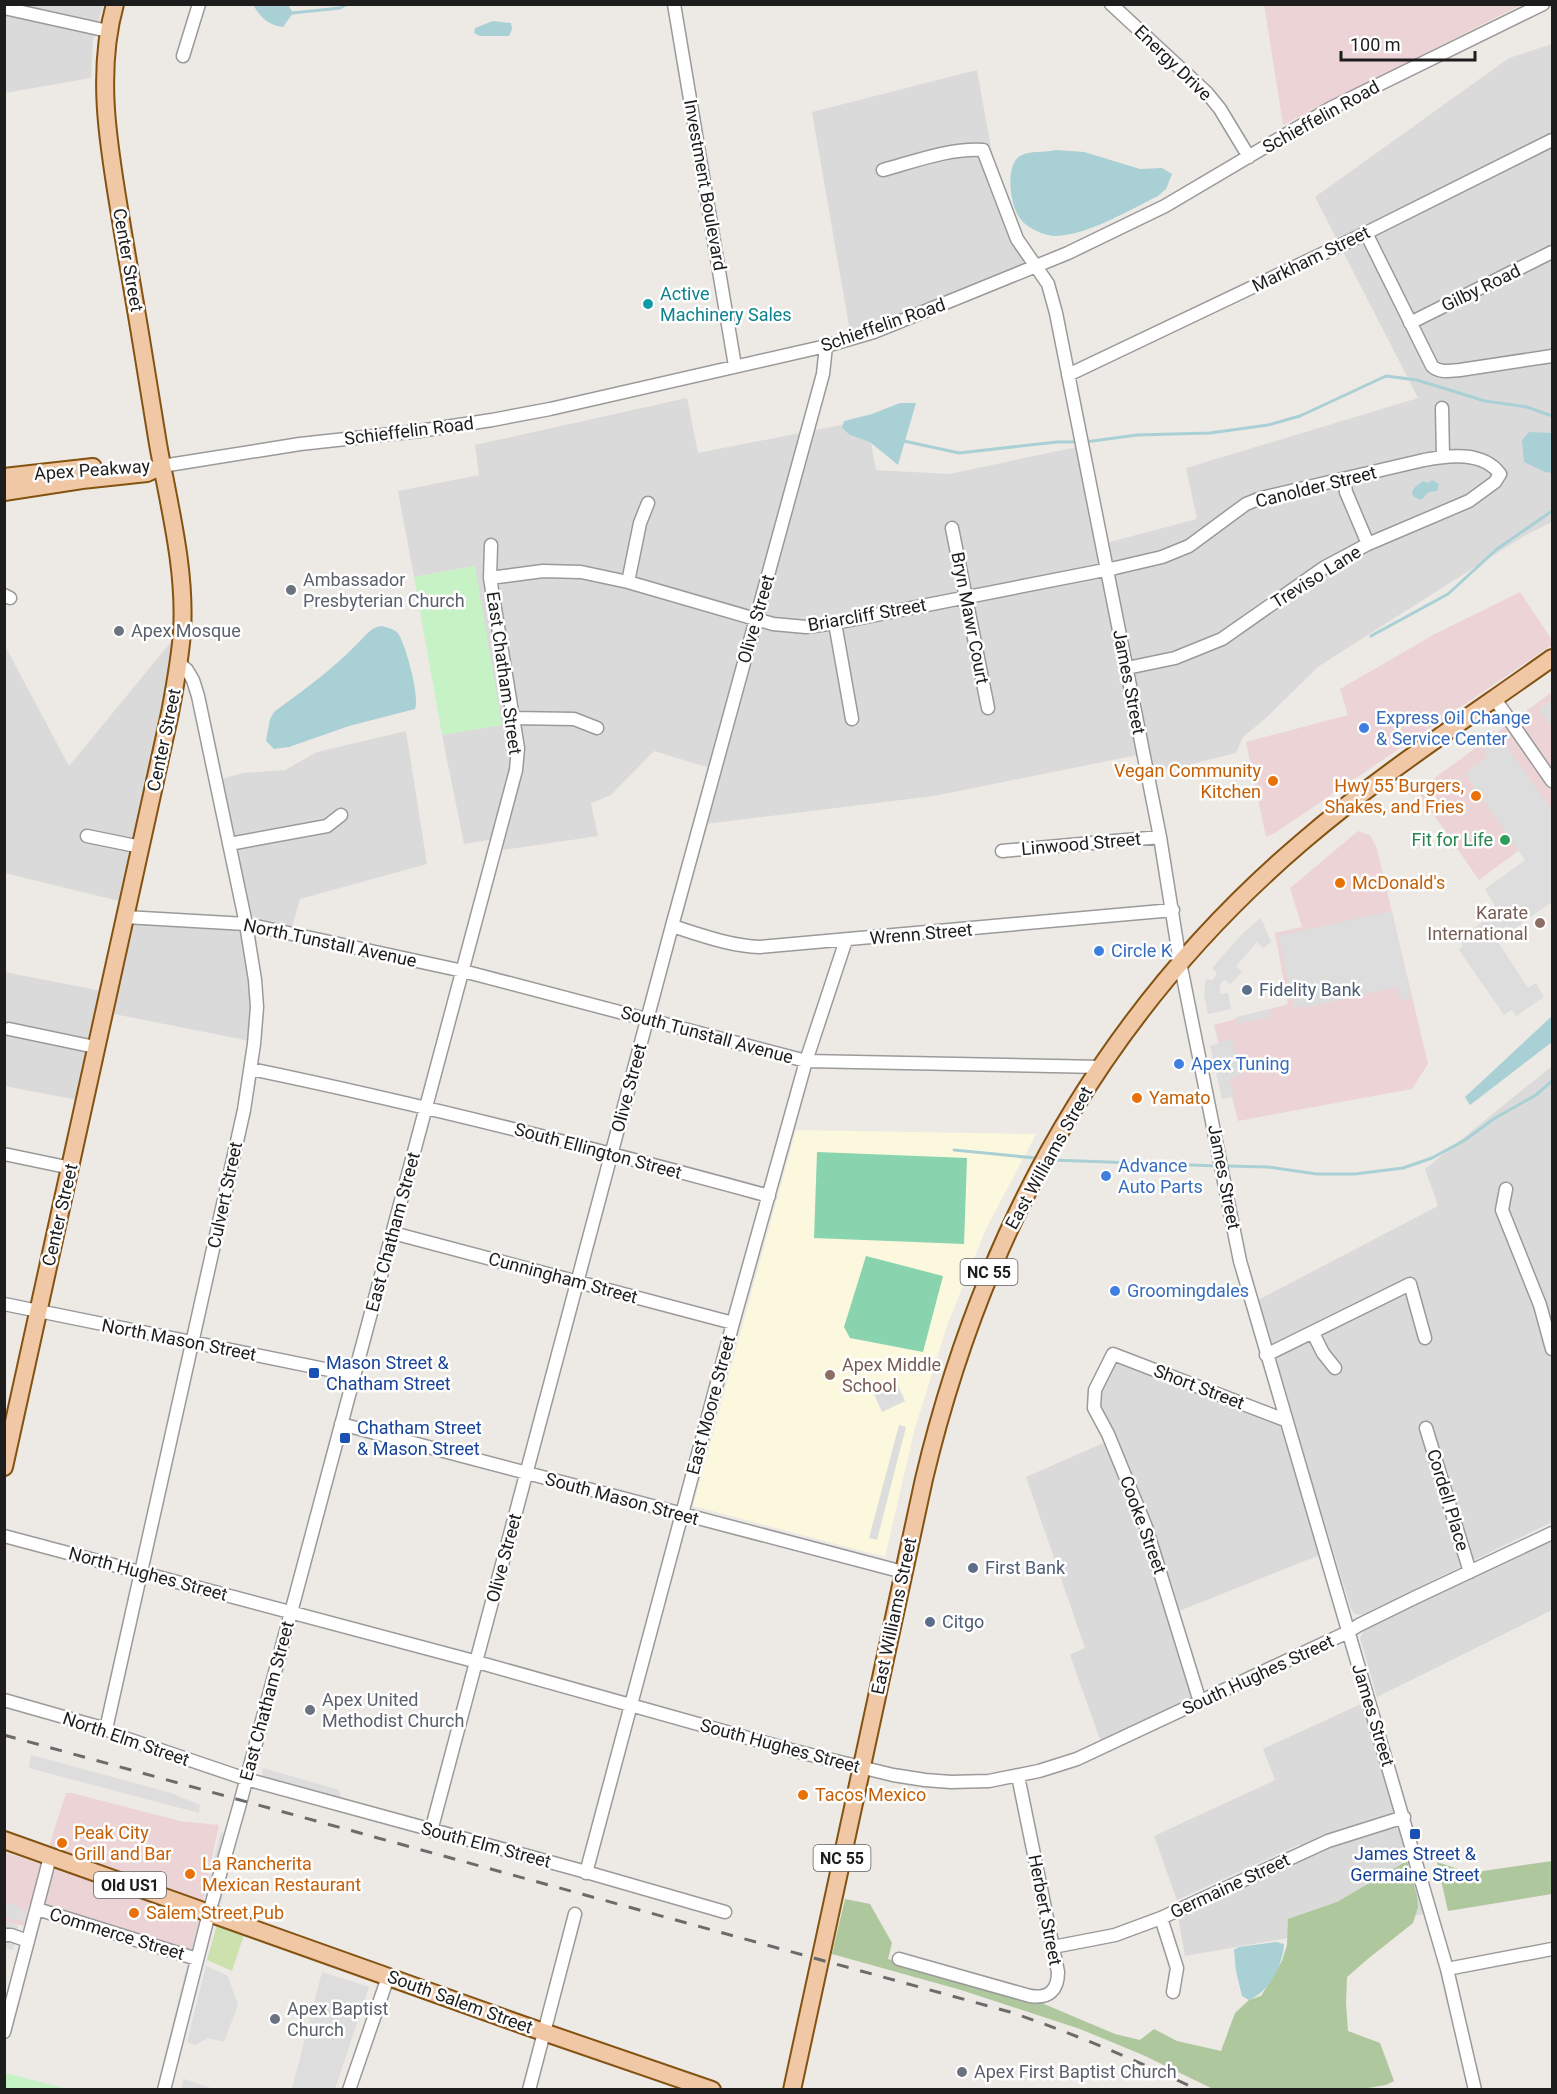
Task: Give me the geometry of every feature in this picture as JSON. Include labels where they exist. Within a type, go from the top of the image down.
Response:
[{"type":"main road","name":"Center Street","points":[[4,1467],[141,847],[179,663],[182,630],[182,598],[175,531],[162,466],[108,137],[105,85],[108,31],[115,4]]},
{"type":"main road","name":"Apex Peakway","points":[[4,477],[140,462],[162,466]]},
{"type":"main road","name":"Apex Peakway","points":[[4,492],[147,473],[162,466]]},
{"type":"main road","name":"East Williams Street","points":[[792,2090],[903,1572],[942,1404],[975,1307],[1002,1243],[1032,1182],[1067,1119],[1137,1016],[1180,963],[1255,885],[1327,821],[1397,768],[1552,658]]},
{"type":"main road","name":"Old US1","points":[[4,1840],[209,1914]]},
{"type":"main road","name":"South Salem Street","points":[[209,1914],[712,2090]]},
{"type":"street","points":[[183,56],[200,4]]},
{"type":"street","name":"Investment Boulevard","points":[[674,4],[735,366]]},
{"type":"street","name":"Energy Drive","points":[[1111,4],[1207,93],[1220,109],[1250,157]]},
{"type":"street","name":"Schieffelin Road","points":[[162,466],[300,444],[457,426],[550,409],[826,346],[900,322],[1102,237],[1165,206],[1349,99],[1543,4]]},
{"type":"street","points":[[4,8],[108,31]]},
{"type":"street","name":"Markham Street","points":[[1068,375],[1366,233],[1552,140]]},
{"type":"street","name":"James Street","points":[[883,170],[958,151],[983,150],[1017,239],[1048,284],[1127,668],[1160,837],[1180,963],[1240,1261],[1285,1420],[1404,1817],[1447,1969],[1475,2090]]},
{"type":"street","points":[[1366,233],[1431,366],[1436,370],[1445,372],[1552,356]]},
{"type":"street","name":"Gilby Road","points":[[1410,323],[1552,252]]},
{"type":"street","name":"Olive Street","points":[[431,1831],[672,926],[823,374],[826,346]]},
{"type":"street","points":[[1442,408],[1443,456]]},
{"type":"street","name":"Canolder Street","points":[[1106,570],[1177,552],[1189,546],[1246,504],[1261,498],[1443,456],[1481,460],[1496,468],[1500,474]]},
{"type":"street","name":"Treviso Lane","points":[[1127,668],[1175,658],[1222,639],[1325,567],[1368,544],[1469,501],[1495,482],[1500,474]]},
{"type":"street","points":[[1344,480],[1346,492],[1368,544]]},
{"type":"street","points":[[628,582],[640,523],[648,503]]},
{"type":"street","name":"Bryn Mawr Court","points":[[952,528],[988,708]]},
{"type":"street","name":"East Chatham Street","points":[[164,2090],[209,1914],[516,770],[518,747],[489,578],[491,544]]},
{"type":"street","name":"Briarcliff Street","points":[[489,578],[569,570],[628,582],[756,620],[806,627],[1106,570]]},
{"type":"street","points":[[835,623],[852,719]]},
{"type":"street","name":"Culvert Street","points":[[106,1729],[193,1342],[251,1069],[256,1023],[256,995],[246,924],[230,844],[198,696],[188,670],[179,663]]},
{"type":"street","points":[[1495,699],[1552,781]]},
{"type":"street","points":[[513,718],[574,719],[597,728]]},
{"type":"street","points":[[230,844],[327,826],[341,815]]},
{"type":"street","points":[[87,836],[141,847]]},
{"type":"street","name":"Linwood Street","points":[[1002,850],[1160,837]]},
{"type":"street","name":"Wrenn Street","points":[[672,926],[742,946],[760,947],[1173,910]]},
{"type":"street","name":"North Tunstall Avenue","points":[[126,917],[246,924],[463,971]]},
{"type":"street","name":"East Moore Street","points":[[586,1872],[768,1196],[806,1061],[846,940]]},
{"type":"street","name":"South Tunstall Avenue","points":[[463,971],[806,1061],[1101,1067]]},
{"type":"street","points":[[9,1029],[95,1047]]},
{"type":"street","name":"South Ellington Street","points":[[251,1069],[427,1107],[768,1196]]},
{"type":"street","points":[[4,1154],[71,1168]]},
{"type":"street","points":[[1506,1189],[1502,1210],[1540,1305],[1552,1349]]},
{"type":"street","name":"Cunningham Street","points":[[393,1233],[733,1323]]},
{"type":"street","points":[[1266,1355],[1410,1284],[1425,1338]]},
{"type":"street","name":"North Mason Street","points":[[4,1304],[354,1375]]},
{"type":"street","points":[[1313,1333],[1323,1353],[1335,1368]]},
{"type":"street","name":"Short Street","points":[[1113,1354],[1285,1420]]},
{"type":"street","name":"Cooke Street","points":[[1113,1354],[1095,1390],[1094,1407],[1108,1434],[1146,1527],[1200,1702]]},
{"type":"street","name":"South Mason Street","points":[[341,1424],[903,1572]]},
{"type":"street","name":"Cordell Place","points":[[1426,1428],[1470,1572]]},
{"type":"street","name":"South Hughes Street","points":[[290,1613],[861,1768],[893,1775],[951,1782],[989,1780],[1018,1776],[1077,1759],[1552,1533]]},
{"type":"street","name":"North Hughes Street","points":[[4,1536],[290,1613]]},
{"type":"street","name":"North Elm Street","points":[[4,1700],[106,1729],[125,1738],[246,1779]]},
{"type":"street","name":"Herbert Street","points":[[899,1959],[1039,1998],[1052,1993],[1058,1981],[1053,1947],[1018,1776]]},
{"type":"street","name":"South Elm Street","points":[[246,1779],[725,1912]]},
{"type":"street","name":"Germaine Street","points":[[1053,1947],[1115,1935],[1161,1918],[1328,1841],[1404,1817]]},
{"type":"street","points":[[4,2032],[50,1857]]},
{"type":"street","name":"Commerce Street","points":[[37,1909],[197,1959]]},
{"type":"street","points":[[529,2090],[575,1914]]},
{"type":"street","points":[[1161,1918],[1177,1968],[1173,1992]]},
{"type":"street","points":[[4,1935],[28,1941]]},
{"type":"street","points":[[1447,1969],[1552,1949]]},
{"type":"street","points":[[349,2090],[388,1977]]},
{"type":"shaded area","points":[[1264,4],[1521,4],[1521,5],[1283,125]]},
{"type":"shaded area","points":[[5,5],[103,5],[93,40],[91,78],[5,93]]},
{"type":"shaded area","points":[[1552,44],[1552,522],[1524,536],[1319,666],[1265,719],[1243,737],[1236,753],[1152,774],[1106,543],[1197,519],[1186,468],[1418,398],[1315,197],[1509,58]]},
{"type":"shaded area","points":[[977,70],[993,159],[1007,206],[1035,259],[965,292],[898,319],[850,332],[812,112]]},
{"type":"shaded area","points":[[687,398],[698,453],[867,420],[876,470],[949,474],[1077,447],[1137,755],[934,796],[704,824],[720,771],[654,751],[611,795],[591,803],[598,836],[503,850],[495,839],[464,844],[442,735],[501,725],[475,570],[474,566],[414,577],[398,491],[479,475],[475,445]]},
{"type":"shaded area","points":[[1520,592],[1552,640],[1552,645],[1266,837],[1246,742],[1348,715],[1340,689],[1433,635]]},
{"type":"shaded area","points":[[171,642],[169,678],[123,902],[5,873],[4,644],[69,766]]},
{"type":"shaded area","points":[[1552,692],[1552,826],[1479,880],[1420,795],[1421,788]]},
{"type":"shaded area","points":[[1552,700],[1552,726],[1539,709]]},
{"type":"shaded area","points":[[406,731],[427,864],[300,899],[292,927],[252,917],[222,779],[243,773],[285,770],[317,752]]},
{"type":"shaded area","points":[[1499,736],[1552,810],[1552,902],[1511,931],[1506,926],[1496,939],[1528,988],[1536,983],[1544,997],[1516,1016],[1512,1010],[1504,1015],[1459,950],[1463,946],[1459,939],[1498,911],[1485,889],[1525,860],[1465,773],[1488,756],[1483,748]]},
{"type":"shaded area","points":[[1358,831],[1370,835],[1377,849],[1428,1064],[1412,1089],[1238,1121],[1214,1025],[1288,1004],[1275,933],[1302,927],[1290,888]]},
{"type":"shaded area","points":[[1392,911],[1411,998],[1400,1000],[1397,987],[1304,1008],[1302,1005],[1294,1007],[1278,936]]},
{"type":"shaded area","points":[[1261,918],[1271,942],[1263,948],[1257,942],[1236,966],[1242,972],[1230,984],[1224,980],[1220,985],[1220,994],[1228,993],[1231,1009],[1208,1014],[1204,995],[1206,979],[1213,980],[1217,973],[1212,968],[1244,932]]},
{"type":"shaded area","points":[[136,924],[242,929],[250,972],[252,1003],[250,1041],[114,1014],[129,930]]},
{"type":"shaded area","points":[[4,972],[102,991],[77,1100],[5,1086]]},
{"type":"shaded area","points":[[1269,1009],[1272,1016],[1238,1024],[1236,1017]]},
{"type":"shaded area","points":[[1232,1039],[1241,1075],[1229,1078],[1234,1097],[1222,1099],[1210,1046]]},
{"type":"shaded area","points":[[1552,1066],[1552,1522],[1362,1615],[1355,1614],[1351,1609],[1256,1301],[1438,1206],[1425,1169]]},
{"type":"shaded area","name":"Apex Middle School","points":[[796,1130],[1036,1134],[986,1229],[948,1323],[915,1428],[885,1557],[693,1506]]},
{"type":"shaded area","points":[[1115,1361],[1273,1419],[1283,1429],[1320,1555],[1179,1611],[1202,1696],[1102,1745],[1070,1655],[1085,1648],[1026,1477],[1115,1438],[1098,1402]]},
{"type":"shaded area","points":[[896,1381],[905,1401],[882,1412],[873,1392]]},
{"type":"shaded area","points":[[899,1425],[906,1427],[877,1540],[869,1538]]},
{"type":"shaded area","points":[[1552,1540],[1552,1610],[1377,1697],[1360,1638],[1364,1630]]},
{"type":"shaded area","points":[[1363,1703],[1425,1914],[1185,1956],[1178,1916],[1306,1859],[1300,1844],[1177,1900],[1154,1836],[1275,1780],[1263,1749]]},
{"type":"shaded area","points":[[31,1755],[171,1793],[200,1805],[199,1813],[29,1768]]},
{"type":"shaded area","points":[[263,1768],[339,1790],[342,1800],[262,1776]]},
{"type":"shaded area","points":[[66,1793],[180,1821],[219,1825],[192,1952],[29,1904],[24,1926],[5,1922],[4,1852],[43,1865]]},
{"type":"shaded area","points":[[236,1822],[241,1823],[220,1907],[216,1906]]},
{"type":"shaded area","points":[[221,1832],[224,1833],[208,1897],[204,1896]]},
{"type":"shaded area","points":[[4,1903],[21,1907],[21,1910],[26,1911],[24,1922],[5,1917]]},
{"type":"shaded area","points":[[4,1922],[18,1925],[13,1950],[5,1948]]},
{"type":"shaded area","points":[[198,1922],[201,1923],[159,2089],[156,2090]]},
{"type":"shaded area","points":[[206,1966],[228,1976],[238,2005],[224,2042],[208,2038],[195,2045],[187,2042]]},
{"type":"shaded area","points":[[322,1972],[369,1987],[335,2089],[292,2089]]},
{"type":"shaded area","points":[[184,2079],[214,2089],[181,2089]]},
{"type":"green space","points":[[475,566],[502,725],[442,735],[414,577]]},
{"type":"green space","points":[[817,1152],[967,1158],[964,1244],[814,1238]]},
{"type":"green space","points":[[866,1256],[943,1276],[923,1352],[850,1338],[844,1327]]},
{"type":"green space","points":[[1407,1861],[1417,1896],[1418,1907],[1413,1923],[1347,1977],[1348,2031],[1380,2043],[1394,2081],[1386,2085],[1362,2089],[1213,2089],[1143,2055],[1080,2029],[961,1990],[832,1954],[845,1899],[870,1904],[892,1943],[888,1959],[1044,2004],[1115,2034],[1140,2040],[1154,2029],[1177,2041],[1221,2051],[1235,2013],[1249,2000],[1261,1996],[1282,1961],[1287,1945],[1288,1919],[1337,1902]]},
{"type":"green space","points":[[1552,1861],[1552,1894],[1448,1911],[1437,1862],[1470,1873]]},
{"type":"green space","points":[[217,1925],[244,1935],[232,1971],[207,1960]]},
{"type":"green space","points":[[5,2073],[68,2089],[5,2089]]},
{"type":"water","points":[[253,5],[288,5],[293,13],[283,27],[277,26],[265,20]]},
{"type":"water","points":[[493,21],[511,23],[512,29],[509,36],[480,36],[474,33],[475,28]]},
{"type":"water","points":[[1056,150],[1084,152],[1140,169],[1162,168],[1172,174],[1166,189],[1158,196],[1121,215],[1080,232],[1049,235],[1030,227],[1019,217],[1011,194],[1011,176],[1015,161],[1020,156]]},
{"type":"water","points":[[900,403],[916,403],[898,465],[870,442],[850,435],[842,428],[844,421],[872,414]]},
{"type":"water","points":[[1529,432],[1552,433],[1552,473],[1524,462],[1522,440]]},
{"type":"water","points":[[1432,480],[1439,484],[1437,491],[1429,492],[1421,500],[1414,497],[1412,493],[1414,488],[1423,481],[1428,483]]},
{"type":"water","points":[[382,626],[396,631],[402,641],[414,683],[415,709],[349,726],[289,747],[274,749],[266,741],[270,719],[274,712],[327,672],[371,630]]},
{"type":"water","points":[[1552,1016],[1552,1042],[1470,1105],[1465,1097]]},
{"type":"water","points":[[1276,1942],[1284,1944],[1278,1969],[1263,1991],[1249,2000],[1242,1996],[1234,1950],[1239,1947]]},
{"type":"waterway","points":[[292,13],[340,8],[347,4]]},
{"type":"waterway","points":[[1085,442],[1137,435],[1210,433],[1268,425],[1300,416],[1386,376],[1417,380],[1485,401],[1527,407],[1552,416]]},
{"type":"waterway","points":[[904,441],[959,453],[1057,442],[1078,442]]},
{"type":"waterway","points":[[1371,636],[1448,594],[1497,549],[1552,511]]},
{"type":"waterway","points":[[1225,1166],[1268,1167],[1317,1174],[1355,1174],[1403,1168],[1432,1158],[1465,1140],[1495,1118],[1536,1095],[1552,1081]]},
{"type":"waterway","points":[[954,1150],[1035,1158]]},
{"type":"waterway","points":[[1052,1160],[1218,1166]]},
{"type":"railway","points":[[4,1735],[1010,2012],[1105,2048],[1198,2090]]},
{"type":"place","name":"Active Machinery Sales","points":[[648,304]]},
{"type":"place","name":"Ambassador Presbyterian Church","points":[[291,590]]},
{"type":"place","name":"Apex Mosque","points":[[119,631]]},
{"type":"place","name":"Express Oil Change & Service Center","points":[[1364,728]]},
{"type":"place","name":"Vegan Community Kitchen","points":[[1273,781]]},
{"type":"place","name":"Hwy 55 Burgers, Shakes, and Fries","points":[[1476,796]]},
{"type":"place","name":"Fit for Life","points":[[1505,840]]},
{"type":"place","name":"McDonald's","points":[[1340,883]]},
{"type":"place","name":"Karate International","points":[[1540,923]]},
{"type":"place","name":"Circle K","points":[[1099,951]]},
{"type":"place","name":"Fidelity Bank","points":[[1247,990]]},
{"type":"place","name":"Apex Tuning","points":[[1179,1064]]},
{"type":"place","name":"Yamato","points":[[1137,1098]]},
{"type":"place","name":"Advance Auto Parts","points":[[1106,1176]]},
{"type":"place","name":"Groomingdales","points":[[1115,1291]]},
{"type":"place","name":"Mason Street & Chatham Street","points":[[314,1373]]},
{"type":"place","name":"Apex Middle School","points":[[830,1375]]},
{"type":"place","name":"Chatham Street & Mason Street","points":[[345,1438]]},
{"type":"place","name":"First Bank","points":[[973,1568]]},
{"type":"place","name":"Citgo","points":[[930,1622]]},
{"type":"place","name":"Apex United Methodist Church","points":[[310,1710]]},
{"type":"place","name":"Tacos Mexico","points":[[803,1795]]},
{"type":"place","name":"James Street & Germaine Street","points":[[1415,1834]]},
{"type":"place","name":"Peak City Grill and Bar","points":[[62,1843]]},
{"type":"place","name":"La Rancherita Mexican Restaurant","points":[[190,1874]]},
{"type":"place","name":"Salem Street Pub","points":[[134,1913]]},
{"type":"place","name":"Apex Baptist Church","points":[[275,2019]]},
{"type":"place","name":"Apex First Baptist Church","points":[[962,2072]]}]
